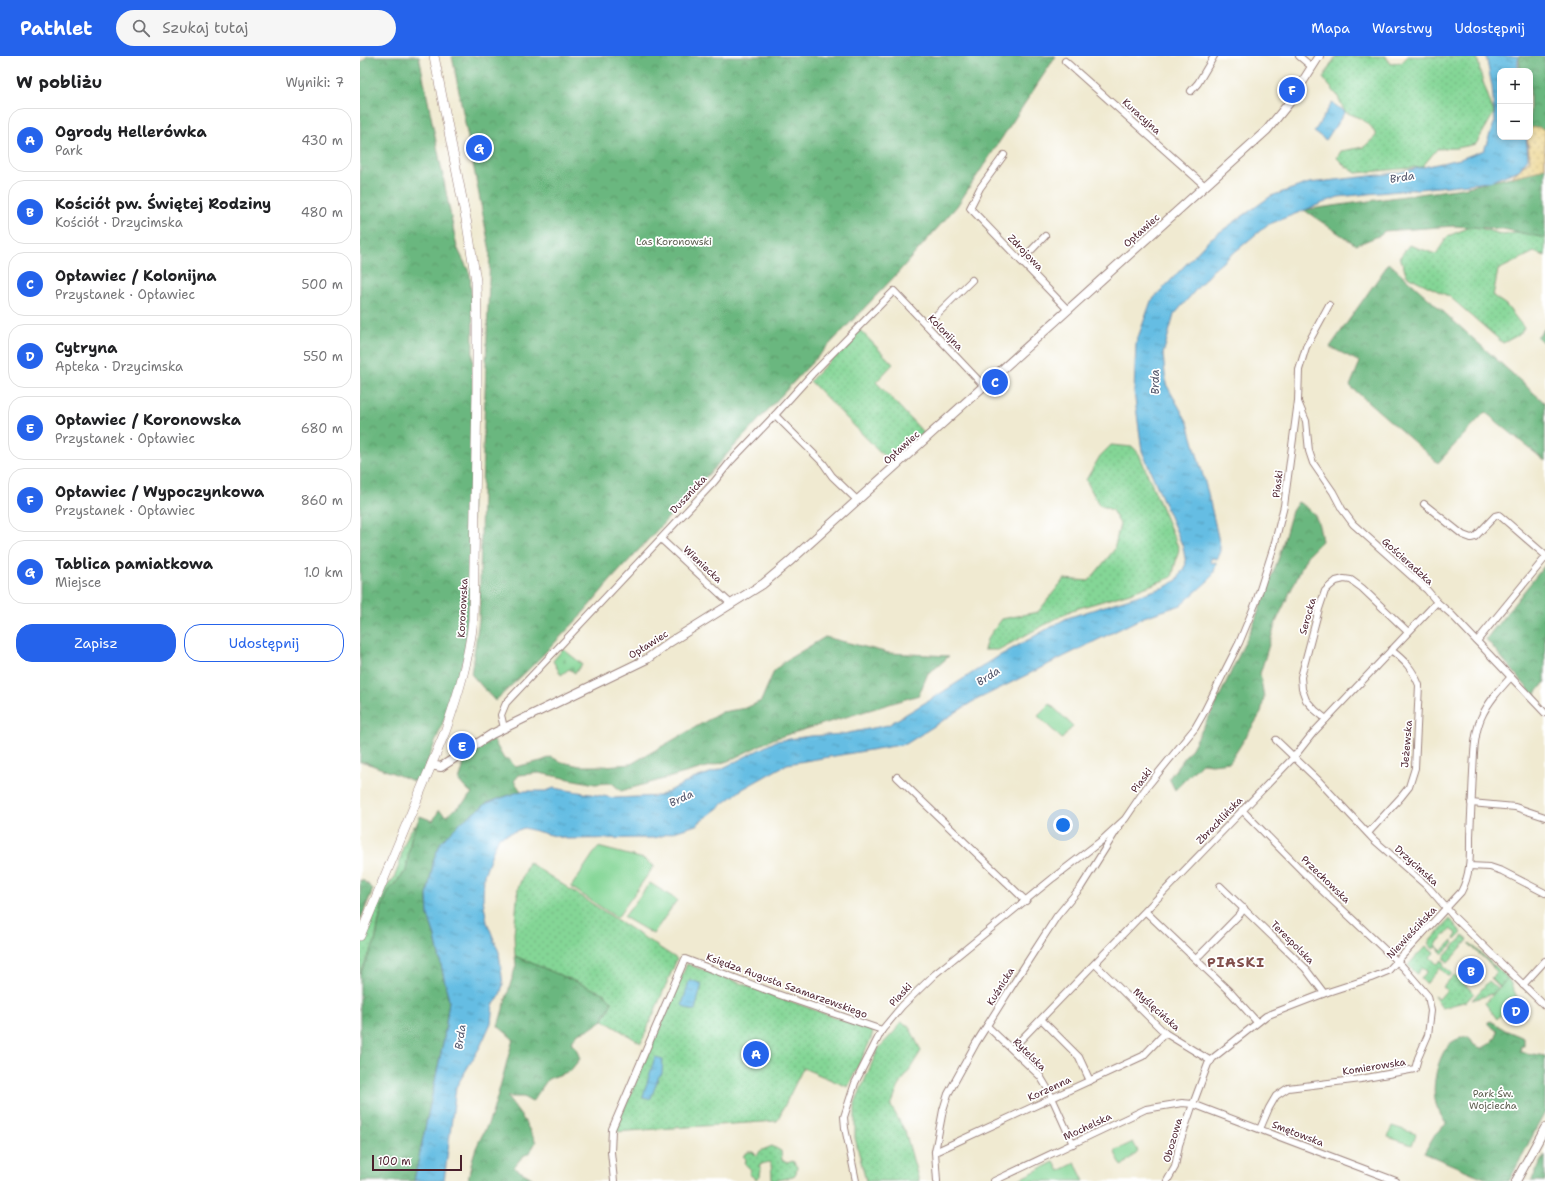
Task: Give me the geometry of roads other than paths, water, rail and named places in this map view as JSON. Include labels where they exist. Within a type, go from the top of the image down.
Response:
[{"type":"main road","name":"Koronowska","points":[[360,936],[431,765],[459,691],[468,657],[473,620],[477,320],[476,281],[434,56]]},
{"type":"street","points":[[1191,91],[1198,83],[1214,56]]},
{"type":"street","points":[[1299,56],[1312,67]]},
{"type":"street","name":"Opławiec","points":[[431,765],[444,765],[481,740],[646,659],[670,642],[763,584],[858,500],[1273,123],[1289,103],[1320,56]]},
{"type":"street","name":"Kuracyjna","points":[[1066,61],[1205,186]]},
{"type":"street","name":"Zdrojowa","points":[[1004,155],[980,188],[970,208],[1068,310]]},
{"type":"street","points":[[1021,261],[1045,236]]},
{"type":"street","points":[[926,325],[972,280]]},
{"type":"street","name":"Kolonijna","points":[[894,291],[984,386]]},
{"type":"street","name":"Dusznicka","points":[[504,728],[501,715],[506,703],[661,539],[714,482],[730,462],[776,415],[858,325],[894,291]]},
{"type":"street","name":"Piaski","points":[[856,1181],[844,1117],[855,1083],[882,1030],[906,1001],[935,974],[1101,841],[1125,819],[1146,788],[1195,728],[1239,643],[1256,602],[1274,546],[1284,506],[1298,401],[1299,370],[1306,347],[1329,305]]},
{"type":"street","name":"Gościeradzka","points":[[1298,401],[1306,421],[1313,462],[1353,524],[1427,590],[1545,713]]},
{"type":"street","points":[[776,415],[823,463],[832,476],[858,500]]},
{"type":"street","points":[[1424,504],[1463,535],[1471,538],[1475,537],[1495,516],[1499,515],[1545,556],[1477,641]]},
{"type":"street","name":"Wieniecka","points":[[661,539],[731,604]]},
{"type":"street","name":"Serocka","points":[[1326,719],[1306,700],[1302,689],[1301,677],[1325,591],[1336,581],[1344,579],[1351,580],[1362,588],[1408,632]]},
{"type":"street","name":"Zbrachlińska","points":[[1012,1049],[1042,1020],[1116,940],[1146,912],[1294,757],[1326,719],[1437,602]]},
{"type":"street","name":"Jeżewska","points":[[1368,833],[1409,788],[1414,768],[1419,685],[1407,663],[1391,650]]},
{"type":"street","name":"Niewieścińska","points":[[1193,1104],[1211,1061],[1258,1022],[1266,1016],[1324,993],[1388,971],[1461,892],[1467,881],[1469,866],[1474,746],[1477,729],[1481,716],[1493,697],[1511,677]]},
{"type":"street","name":"Drzycimska","points":[[1276,740],[1318,780],[1368,833],[1428,888],[1454,917],[1545,1006]]},
{"type":"street","points":[[897,777],[1026,901]]},
{"type":"street","points":[[1471,803],[1515,807],[1545,817]]},
{"type":"street","name":"Przechowska","points":[[1242,810],[1311,880],[1397,961]]},
{"type":"street","name":"Kuźnicka","points":[[937,1181],[935,1152],[946,1099],[962,1068],[1057,916],[1082,887],[1125,819]]},
{"type":"street","points":[[1469,866],[1490,867],[1502,871],[1545,892]]},
{"type":"street","name":"Terespolska","points":[[1220,886],[1305,968],[1324,993]]},
{"type":"street","points":[[1196,959],[1244,908]]},
{"type":"street","points":[[1146,912],[1196,959],[1258,1022]]},
{"type":"street","name":"Księdza Augusta Szamarzewskiego","points":[[614,1181],[611,1152],[612,1129],[685,959],[777,994],[882,1030]]},
{"type":"street","name":"Komierowska","points":[[1260,1129],[1276,1096],[1288,1088],[1361,1079],[1415,1069],[1428,1035],[1431,1011],[1428,996],[1397,961]]},
{"type":"street","points":[[1524,985],[1545,961]]},
{"type":"street","name":"Myślęcińska","points":[[1095,964],[1165,1033],[1211,1061]]},
{"type":"street","points":[[1042,1020],[1079,1057],[1090,1081]]},
{"type":"street","name":"Rytelska","points":[[987,1026],[1040,1076],[1073,1144]]},
{"type":"street","name":"Korzenna","points":[[935,1152],[1143,1056],[1165,1033]]},
{"type":"street","name":"Mochelska","points":[[994,1181],[1146,1109],[1182,1103],[1193,1104]]},
{"type":"street","name":"Smętowska","points":[[1193,1104],[1396,1181]]},
{"type":"street","name":"Obozowa","points":[[1167,1181],[1175,1167],[1179,1145],[1193,1104]]},
{"type":"street","points":[[1516,1181],[1545,1128]]},
{"type":"water","name":"Brda","points":[[1486,56],[1518,56],[1518,68],[1497,68],[1497,140],[1526,140],[1528,158],[1519,170],[1489,182],[1338,197],[1267,225],[1212,271],[1174,315],[1163,354],[1166,384],[1188,423],[1208,493],[1220,546],[1220,554],[1217,559],[1213,558],[1210,560],[1211,563],[1216,563],[1214,572],[1209,580],[1181,605],[1144,617],[972,702],[906,744],[787,764],[741,790],[696,825],[655,838],[567,839],[524,828],[499,837],[484,875],[483,899],[487,922],[499,952],[503,985],[499,998],[493,1005],[491,1023],[480,1047],[456,1087],[444,1181],[414,1181],[444,1038],[449,1001],[434,933],[428,915],[427,896],[434,858],[441,842],[461,822],[487,803],[521,791],[546,791],[554,788],[615,798],[659,796],[693,779],[721,769],[776,741],[810,736],[843,734],[888,725],[999,656],[1067,618],[1165,587],[1177,580],[1186,564],[1183,547],[1142,451],[1134,392],[1136,343],[1151,301],[1210,239],[1271,196],[1309,183],[1396,173],[1460,159],[1484,150],[1495,121],[1492,86]]},
{"type":"water","points":[[1332,103],[1345,112],[1326,140],[1314,132]]},
{"type":"water","points":[[689,981],[702,984],[695,1010],[689,1010],[682,1005]]},
{"type":"water","points":[[655,1057],[663,1059],[662,1074],[659,1076],[651,1098],[647,1099],[643,1098],[643,1096]]},
{"type":"place","name":"Opławiec / Wypoczynkowa","points":[[1292,90]]},
{"type":"place","name":"Tablica pamiatkowa","points":[[479,148]]},
{"type":"place","name":"Opławiec / Kolonijna","points":[[995,382]]},
{"type":"place","name":"Opławiec / Koronowska","points":[[462,746]]},
{"type":"place","name":"Kościół pw. Świętej Rodziny","points":[[1471,971]]},
{"type":"place","name":"Cytryna","points":[[1516,1011]]},
{"type":"place","name":"Ogrody Hellerówka","points":[[756,1054]]},
{"type":"district","name":"PIASKI","points":[[1236,962]]},
{"type":"park label","name":"Las Koronowski","points":[[674,241]]},
{"type":"park label","name":"Park Św. Wojciecha","points":[[1493,1098]]}]
